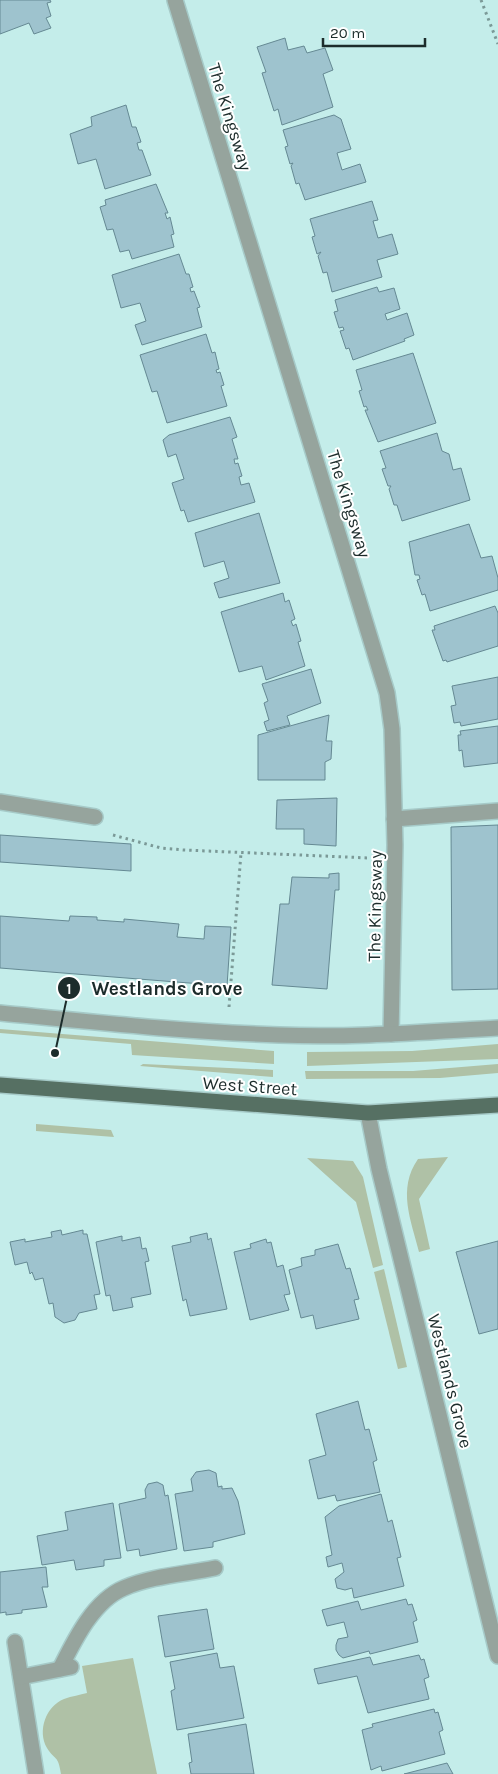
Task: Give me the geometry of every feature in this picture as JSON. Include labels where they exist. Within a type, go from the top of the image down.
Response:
[{"type":"main road","name":"West Street","points":[[0,1085],[368,1113],[498,1105]]},
{"type":"street","name":"The Kingsway","points":[[174,0],[375,648],[387,693],[392,729],[394,819],[391,1034]]},
{"type":"street","points":[[0,802],[95,817]]},
{"type":"street","points":[[394,819],[498,811]]},
{"type":"street","points":[[0,1013],[280,1035],[391,1034],[498,1028]]},
{"type":"street","name":"Westlands Grove","points":[[368,1113],[379,1169],[498,1656]]},
{"type":"street","points":[[21,1677],[66,1668],[81,1628],[109,1598],[123,1588],[146,1581],[215,1568]]},
{"type":"street","points":[[16,1642],[36,1774]]},
{"type":"path","points":[[481,0],[498,44]]},
{"type":"path","points":[[95,817],[110,834],[161,848],[394,859]]},
{"type":"path","points":[[228,1032],[241,853]]},
{"type":"green space","points":[[0,1029],[274,1051],[274,1064],[132,1055],[131,1044],[0,1033]]},
{"type":"green space","points":[[498,1044],[498,1059],[307,1066],[307,1052],[412,1051]]},
{"type":"green space","points":[[143,1064],[273,1070],[273,1077],[140,1066]]},
{"type":"green space","points":[[498,1064],[498,1073],[440,1078],[306,1079],[305,1071],[413,1071]]},
{"type":"green space","points":[[36,1124],[111,1130],[114,1137],[36,1131]]},
{"type":"green space","points":[[448,1157],[419,1199],[430,1249],[419,1252],[408,1205],[408,1182],[418,1159]]},
{"type":"green space","points":[[307,1158],[353,1161],[363,1177],[383,1265],[373,1268],[356,1202]]},
{"type":"green space","points":[[384,1269],[407,1367],[398,1369],[374,1272]]},
{"type":"green space","points":[[133,1658],[157,1774],[61,1774],[57,1760],[44,1741],[43,1727],[48,1713],[58,1702],[87,1693],[82,1666]]},
{"type":"building","points":[[0,0],[50,0],[51,2],[47,3],[51,16],[46,18],[51,28],[34,34],[29,23],[0,34]]},
{"type":"building","points":[[285,38],[288,50],[304,46],[307,53],[325,48],[333,70],[323,74],[333,107],[282,125],[278,109],[274,111],[262,73],[266,72],[257,47]]},
{"type":"building","points":[[126,105],[132,127],[136,127],[141,142],[137,143],[139,150],[142,150],[151,175],[105,189],[96,159],[78,164],[70,134],[92,126],[91,117]]},
{"type":"building","points":[[334,115],[341,119],[351,149],[337,153],[342,170],[360,164],[366,182],[305,200],[299,183],[296,184],[291,166],[293,163],[290,164],[285,147],[288,146],[283,130]]},
{"type":"building","points":[[156,184],[168,213],[165,213],[167,219],[170,217],[174,234],[171,235],[174,247],[132,259],[129,250],[120,252],[113,229],[107,230],[100,207],[106,205],[105,200]]},
{"type":"building","points":[[372,201],[378,220],[373,221],[378,238],[392,234],[398,254],[377,260],[382,277],[332,292],[327,272],[323,273],[318,256],[321,252],[317,254],[312,237],[315,236],[310,219]]},
{"type":"building","points":[[179,254],[186,274],[189,274],[193,287],[190,288],[191,292],[194,291],[200,307],[197,308],[202,327],[142,345],[135,325],[146,321],[140,303],[121,308],[112,275]]},
{"type":"building","points":[[377,287],[379,292],[394,288],[400,309],[385,314],[387,320],[407,313],[414,335],[404,339],[405,341],[353,360],[349,348],[346,349],[340,331],[344,330],[343,327],[339,328],[334,312],[338,311],[335,300]]},
{"type":"building","points":[[206,334],[212,353],[215,352],[219,369],[216,370],[217,373],[220,372],[224,385],[221,386],[227,406],[167,423],[157,391],[152,392],[140,355]]},
{"type":"building","points":[[413,353],[436,423],[378,442],[365,410],[368,410],[366,406],[364,407],[359,391],[362,390],[356,370]]},
{"type":"building","points":[[230,417],[237,437],[232,439],[238,459],[234,459],[235,464],[238,463],[242,476],[239,477],[241,485],[249,483],[255,502],[188,522],[184,510],[181,511],[172,483],[184,479],[176,454],[168,457],[163,440],[169,435]]},
{"type":"building","points":[[437,433],[442,451],[449,454],[453,470],[461,468],[470,500],[402,521],[397,505],[394,505],[389,489],[391,486],[388,486],[382,469],[386,468],[380,451]]},
{"type":"building","points":[[259,513],[280,583],[219,598],[214,583],[229,578],[224,561],[204,567],[195,533]]},
{"type":"building","points":[[469,524],[481,558],[492,556],[498,578],[498,590],[430,611],[425,594],[422,595],[417,580],[420,579],[419,575],[415,575],[409,542]]},
{"type":"building","points":[[283,593],[285,602],[289,600],[295,619],[291,621],[293,626],[296,624],[301,641],[298,642],[305,666],[266,680],[262,666],[239,672],[221,612]]},
{"type":"building","points":[[495,606],[498,613],[498,646],[447,662],[446,660],[443,661],[432,630],[435,630],[434,626]]},
{"type":"building","points":[[311,669],[321,703],[287,716],[290,725],[267,731],[264,722],[269,720],[264,703],[268,701],[262,684]]},
{"type":"building","points":[[498,677],[498,719],[461,726],[460,722],[454,723],[451,706],[456,705],[452,686]]},
{"type":"building","points":[[329,715],[326,741],[332,741],[331,759],[325,762],[325,780],[258,780],[258,735]]},
{"type":"building","points":[[498,726],[498,763],[464,767],[462,750],[459,751],[458,735],[461,735],[460,731]]},
{"type":"building","points":[[337,798],[336,846],[304,844],[304,829],[276,829],[277,800]]},
{"type":"building","points":[[498,825],[498,989],[452,990],[451,827]]},
{"type":"building","points":[[0,835],[131,844],[131,871],[0,862]]},
{"type":"building","points":[[339,873],[339,890],[335,890],[327,989],[272,985],[280,904],[289,904],[292,877],[329,878],[329,874]]},
{"type":"building","points":[[0,916],[69,921],[70,916],[97,917],[97,920],[124,922],[124,919],[179,924],[177,937],[204,939],[205,926],[231,927],[227,986],[0,968]]},
{"type":"building","points":[[61,1230],[62,1235],[83,1230],[83,1234],[87,1234],[100,1294],[94,1295],[97,1309],[79,1313],[75,1320],[64,1323],[55,1317],[53,1303],[49,1304],[43,1278],[35,1280],[32,1272],[30,1274],[27,1262],[15,1265],[10,1242],[25,1239],[25,1242],[52,1237],[51,1232]]},
{"type":"building","points":[[207,1233],[208,1240],[211,1238],[227,1309],[190,1316],[186,1299],[183,1301],[172,1246],[191,1242],[190,1237]]},
{"type":"building","points":[[122,1236],[122,1241],[140,1237],[142,1249],[146,1248],[149,1261],[145,1262],[151,1294],[131,1298],[133,1307],[113,1311],[110,1295],[106,1296],[96,1242]]},
{"type":"building","points":[[266,1239],[267,1243],[271,1242],[277,1267],[283,1265],[290,1294],[284,1295],[289,1310],[250,1320],[234,1252],[251,1248],[250,1244]]},
{"type":"building","points":[[498,1241],[498,1329],[479,1334],[456,1252]]},
{"type":"building","points":[[338,1244],[346,1269],[350,1268],[359,1299],[354,1300],[359,1319],[316,1329],[313,1315],[301,1318],[289,1270],[302,1266],[301,1258],[315,1255],[315,1250]]},
{"type":"building","points":[[358,1401],[365,1430],[369,1429],[377,1460],[373,1462],[380,1492],[337,1501],[335,1495],[318,1499],[309,1460],[326,1455],[316,1414]]},
{"type":"building","points":[[209,1470],[216,1473],[218,1487],[222,1486],[222,1489],[232,1488],[238,1501],[245,1534],[213,1542],[213,1547],[184,1551],[175,1494],[193,1491],[191,1479],[196,1472]]},
{"type":"building","points":[[157,1482],[163,1485],[165,1496],[168,1495],[177,1549],[140,1556],[139,1549],[127,1551],[119,1504],[146,1498],[145,1490],[148,1484]]},
{"type":"building","points":[[381,1494],[388,1522],[392,1520],[401,1557],[397,1558],[404,1586],[354,1598],[352,1588],[345,1590],[337,1588],[335,1579],[344,1572],[342,1563],[328,1567],[326,1557],[332,1555],[325,1517],[339,1506]]},
{"type":"building","points":[[113,1503],[121,1558],[104,1560],[104,1566],[76,1570],[74,1560],[42,1565],[37,1536],[68,1530],[65,1512]]},
{"type":"building","points":[[46,1567],[48,1587],[42,1587],[47,1607],[22,1610],[22,1613],[6,1615],[6,1612],[0,1613],[0,1572]]},
{"type":"building","points":[[406,1599],[408,1605],[412,1604],[417,1620],[413,1622],[418,1642],[370,1654],[369,1651],[343,1658],[339,1655],[336,1650],[338,1639],[348,1637],[344,1622],[327,1626],[322,1610],[358,1601],[361,1610]]},
{"type":"building","points":[[207,1609],[214,1649],[165,1657],[158,1616]]},
{"type":"building","points":[[217,1653],[220,1668],[234,1666],[244,1718],[177,1730],[171,1691],[175,1689],[170,1662]]},
{"type":"building","points":[[419,1655],[421,1660],[424,1659],[429,1677],[424,1679],[429,1699],[368,1713],[357,1676],[318,1684],[314,1669],[370,1657],[373,1665]]},
{"type":"building","points":[[434,1709],[435,1713],[438,1712],[443,1730],[439,1732],[445,1754],[382,1771],[381,1766],[371,1770],[362,1730],[373,1727],[372,1724]]},
{"type":"building","points":[[246,1724],[254,1774],[191,1774],[189,1763],[192,1762],[188,1734]]},
{"type":"building","points":[[447,1763],[453,1774],[404,1774]]},
{"type":"place","name":"Westlands Grove","points":[[55,1053]]}]
